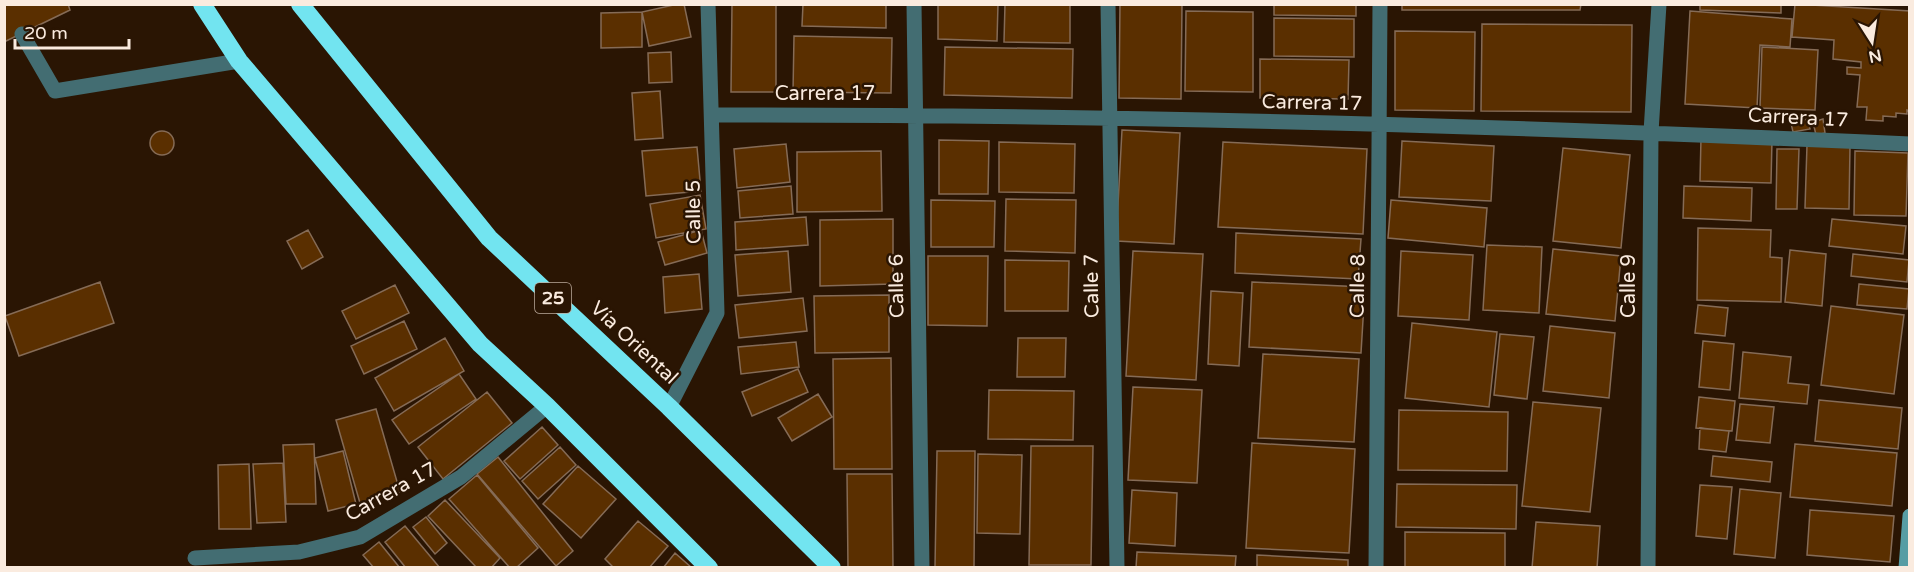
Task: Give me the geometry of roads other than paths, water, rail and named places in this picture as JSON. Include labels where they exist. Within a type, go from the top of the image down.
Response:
[{"type":"highway","points":[[202,4],[239,61],[480,344],[547,406],[709,567]]},
{"type":"highway","name":"Vía Oriental","points":[[300,4],[489,238],[669,407],[832,567]]},
{"type":"main road","points":[[1906,567],[1910,516]]},
{"type":"street","name":"Calle 5","points":[[669,407],[717,313],[708,4]]},
{"type":"street","name":"Calle 6","points":[[914,4],[922,567]]},
{"type":"street","name":"Calle 7","points":[[1108,4],[1117,567]]},
{"type":"street","name":"Calle 8","points":[[1376,567],[1380,4]]},
{"type":"street","name":"Calle 9","points":[[1648,567],[1651,132],[1659,4]]},
{"type":"street","points":[[22,34],[55,91],[239,61]]},
{"type":"street","name":"Carrera 17","points":[[713,115],[916,114],[1380,125],[1651,132],[1910,144]]},
{"type":"street","name":"Carrera 17","points":[[195,558],[278,561],[360,537],[461,477],[547,406]]}]
